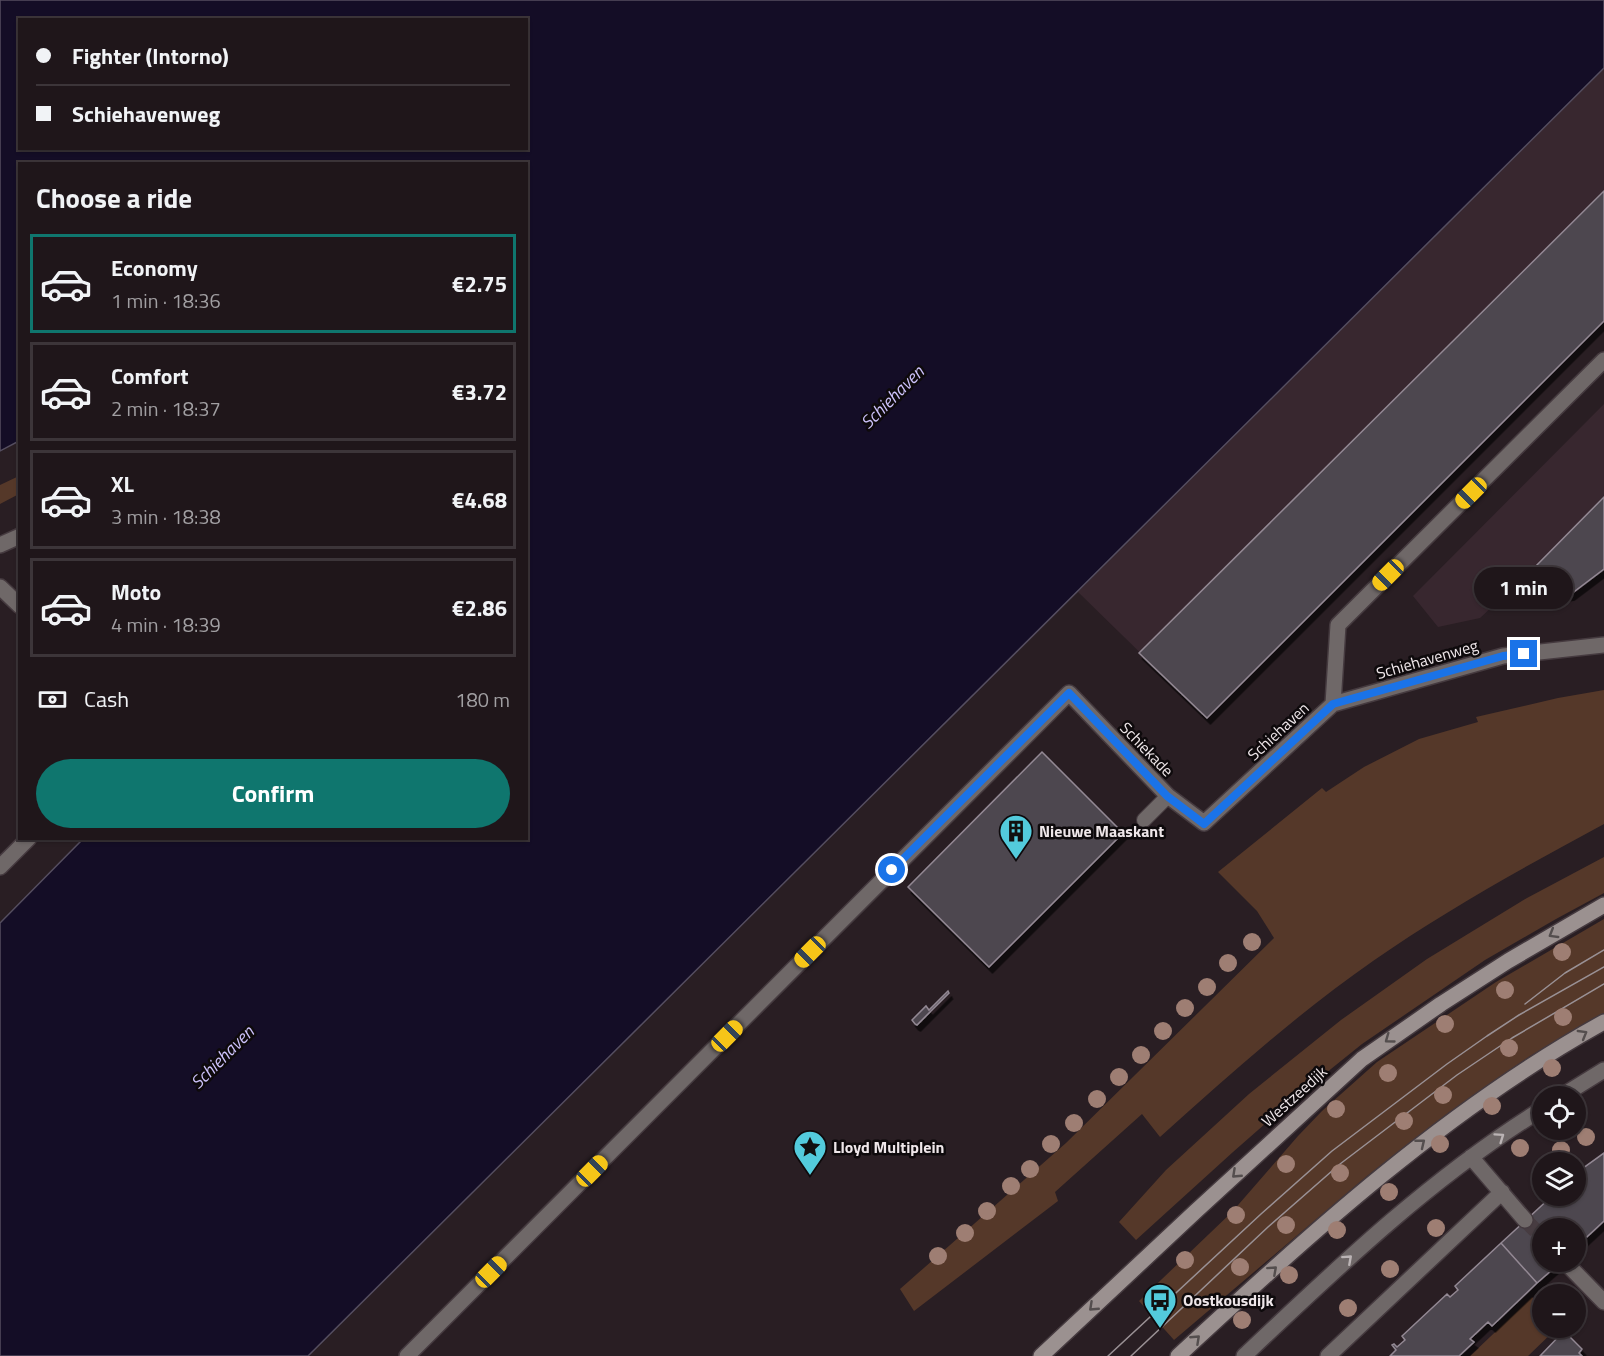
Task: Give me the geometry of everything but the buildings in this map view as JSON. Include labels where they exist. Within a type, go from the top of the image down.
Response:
[{"type":"main road","name":"Westzeedijk","points":[[1041,1356],[1362,1059],[1499,967],[1604,905]]},
{"type":"main road","points":[[1178,1356],[1301,1245],[1430,1136],[1525,1070],[1604,1022]]},
{"type":"street","name":"Schiehaven","points":[[1204,824],[1333,704],[1338,625],[1604,360]]},
{"type":"street","points":[[0,545],[18,537]]},
{"type":"street","points":[[0,587],[18,604]]},
{"type":"street","name":"Schiehavenweg","points":[[1333,704],[1503,656],[1604,645]]},
{"type":"street","name":"Schiekade","points":[[407,1356],[1069,693],[1167,796],[1204,824]]},
{"type":"street","points":[[0,867],[26,840]]},
{"type":"street","points":[[1578,1086],[1604,1070]]},
{"type":"street","points":[[1244,1356],[1394,1218],[1472,1157],[1532,1116]]},
{"type":"street","points":[[1472,1157],[1525,1220]]},
{"type":"street","points":[[1328,1356],[1502,1192]]},
{"type":"street","points":[[1575,1272],[1604,1302]]},
{"type":"lane","points":[[1144,820],[1167,796]]},
{"type":"shaded area","points":[[1604,68],[1604,321],[1207,718],[1078,592]]},
{"type":"shaded area","points":[[1604,404],[1604,569],[1571,594],[1561,596],[1533,569],[1480,618],[1438,627],[1413,596]]},
{"type":"shaded area","points":[[18,476],[18,495],[0,504],[0,485]]},
{"type":"shaded area","points":[[1604,690],[1604,824],[1458,906],[1373,961],[1291,1023],[1160,1137],[1142,1114],[1055,1192],[1058,1201],[914,1311],[900,1289],[1066,1143],[1274,938],[1257,911],[1218,872],[1322,788],[1326,792],[1364,767],[1419,739],[1478,722],[1476,717]]},
{"type":"shaded area","points":[[1604,857],[1604,893],[1485,960],[1362,1044],[1290,1102],[1136,1240],[1119,1222],[1166,1170],[1249,1094],[1341,1020],[1427,959],[1527,898]]},
{"type":"shaded area","points":[[1604,919],[1604,1013],[1530,1056],[1448,1113],[1367,1176],[1174,1340],[1139,1301],[1232,1212],[1322,1111],[1377,1062],[1496,982]]},
{"type":"shaded area","points":[[1532,1297],[1532,1338],[1547,1338],[1528,1356],[1470,1356]]},
{"type":"water","points":[[0,0],[1604,0],[1604,68],[308,1356],[0,1356],[0,923],[82,840],[528,840],[528,162],[18,162],[18,442],[0,451]]},
{"type":"tunnel","points":[[1525,1220],[1532,1227]]},
{"type":"tram line","points":[[1525,1004],[1565,973],[1604,950]]},
{"type":"tram line","points":[[1108,1356],[1332,1151],[1487,1036],[1519,1015],[1604,967]]},
{"type":"tram line","points":[[1131,1356],[1268,1227],[1340,1164],[1457,1075],[1512,1038],[1604,984]]},
{"type":"place","name":"Nieuwe Maaskant","points":[[1016,860]]},
{"type":"place","name":"Lloyd Multiplein","points":[[810,1176]]},
{"type":"place","name":"Oostkousdijk","points":[[1160,1329]]},
{"type":"route","points":[[892,870],[1069,693],[1167,796],[1204,824],[1333,704],[1503,656],[1524,654]]}]
